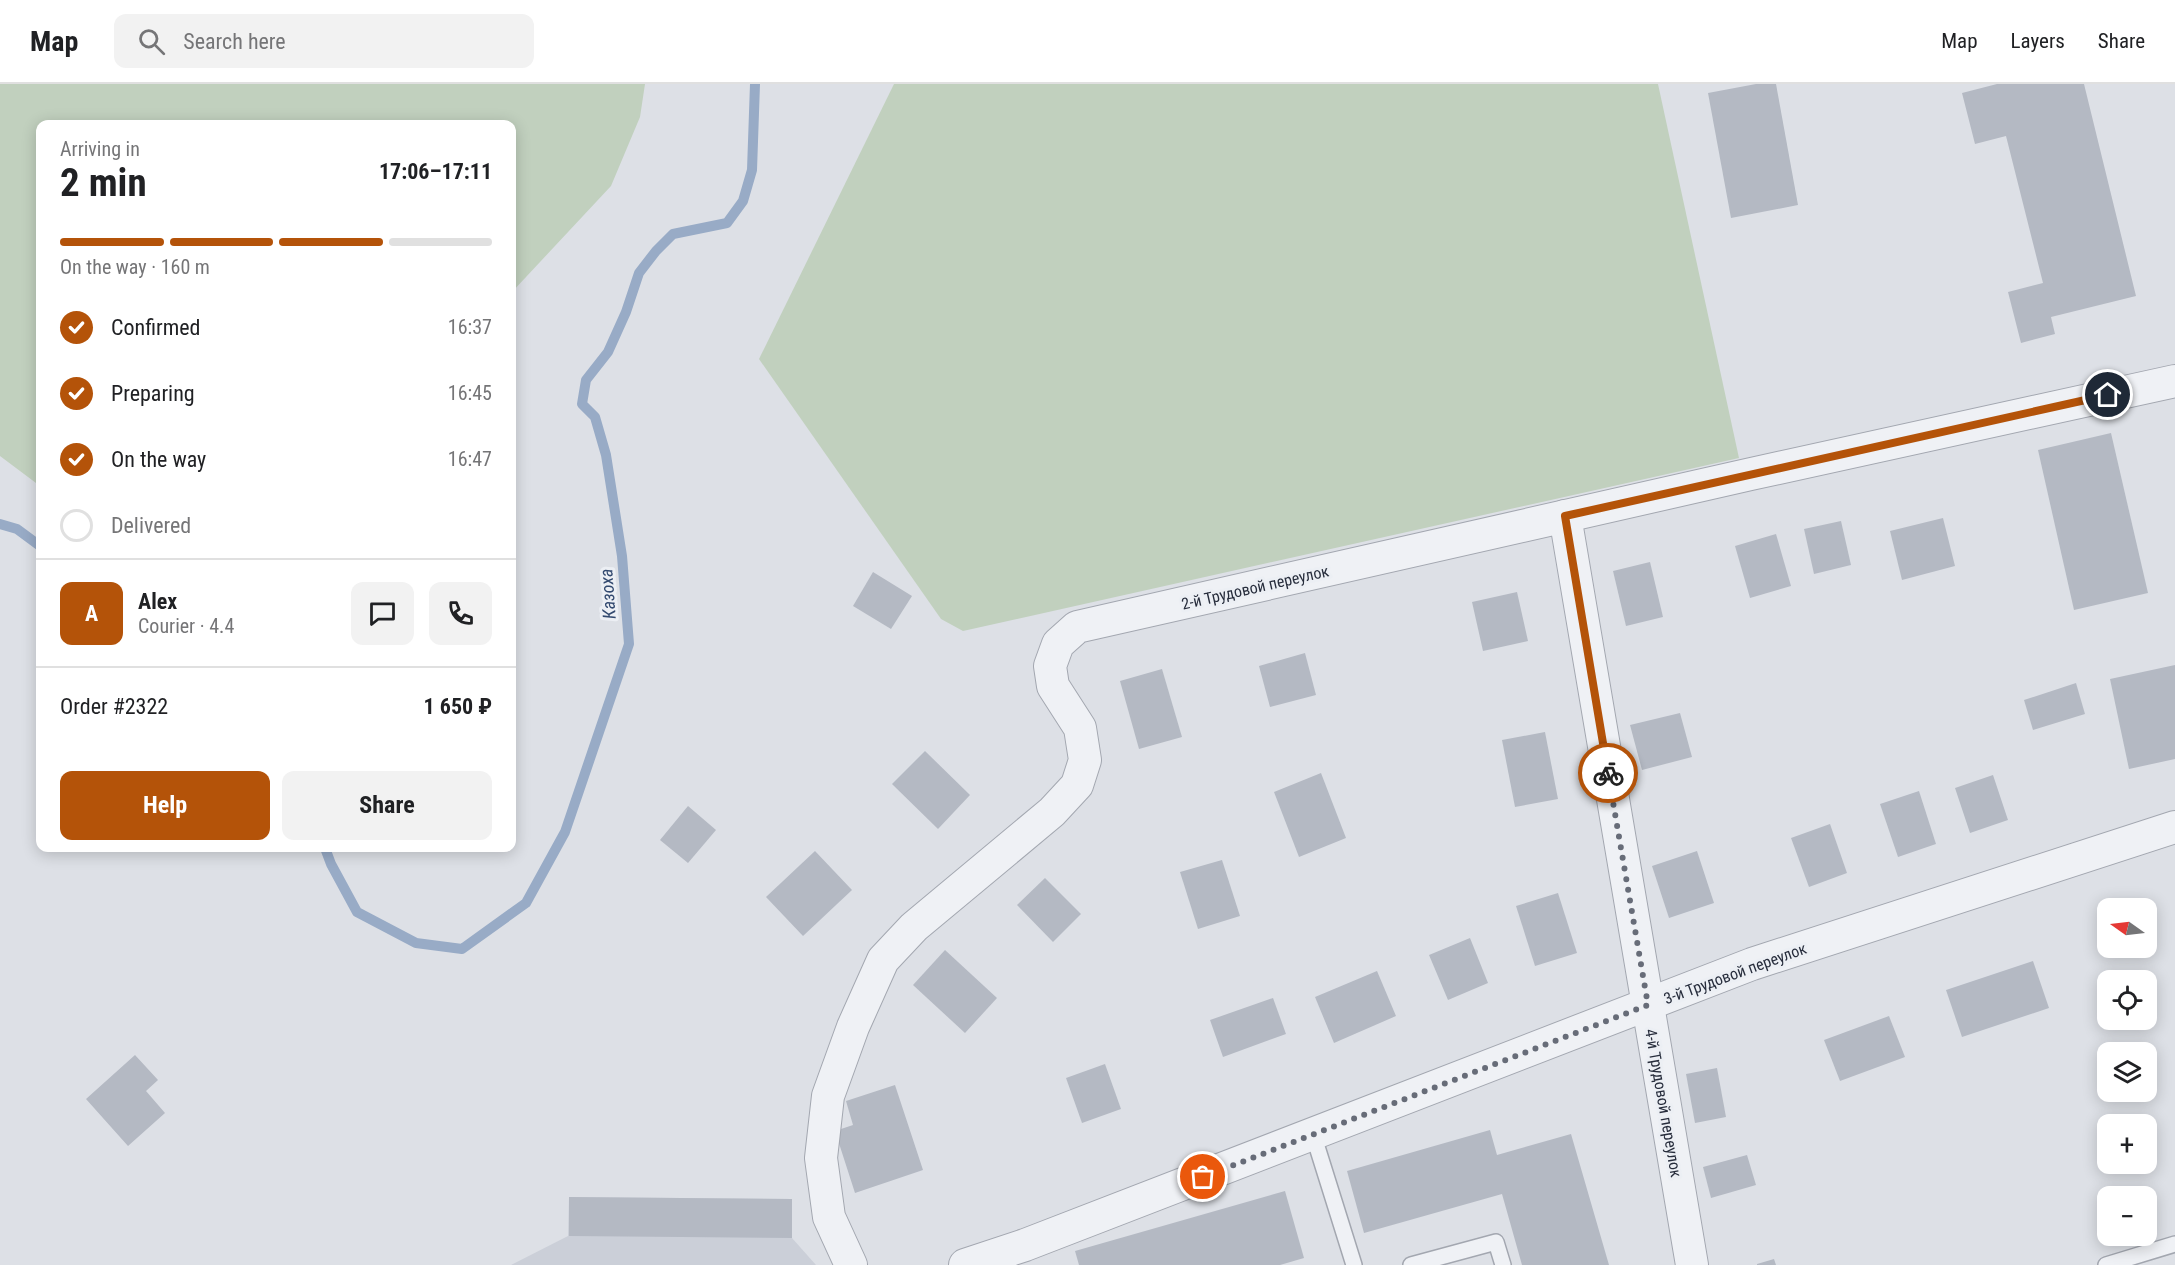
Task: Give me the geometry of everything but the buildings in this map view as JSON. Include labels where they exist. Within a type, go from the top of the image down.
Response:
[{"type":"street","name":"2-й Трудовой переулок","points":[[851,1265],[830,1217],[822,1168],[821,1158],[828,1096],[853,1027],[883,960],[914,927],[1052,812],[1077,785],[1085,760],[1080,728],[1053,686],[1050,666],[1058,644],[1077,627],[2175,381]]},
{"type":"street","name":"4-й Трудовой переулок","points":[[1565,516],[1692,1265]]},
{"type":"street","name":"3-й Трудовой переулок","points":[[965,1265],[1025,1245],[1752,964],[2175,827]]},
{"type":"lane","points":[[1313,1134],[1354,1265]]},
{"type":"lane","points":[[1411,1265],[1496,1242],[1503,1265]]},
{"type":"lane","points":[[2106,1265],[2175,1244]]},
{"type":"shaded area","points":[[569,1197],[792,1199],[792,1238],[816,1265],[511,1265],[568,1236]]},
{"type":"green space","points":[[0,84],[645,84],[640,117],[611,186],[516,288],[516,120],[36,120],[36,483],[0,456]]},
{"type":"green space","points":[[894,84],[1658,84],[1739,458],[963,631],[941,619],[759,359]]},
{"type":"waterway","name":"Казоха","points":[[326,852],[357,912],[416,943],[462,949],[526,903],[565,832],[629,644],[622,556],[606,455],[595,417],[582,404],[586,380],[608,352],[626,312],[639,273],[656,251],[673,234],[727,223],[743,201],[752,170],[755,84]]},
{"type":"waterway","name":"Казоха","points":[[0,524],[17,529],[36,543]]},
{"type":"way so far","points":[[1203,1177],[1648,1005],[1608,773]]},
{"type":"route","points":[[1608,773],[1565,516],[2108,395]]}]
